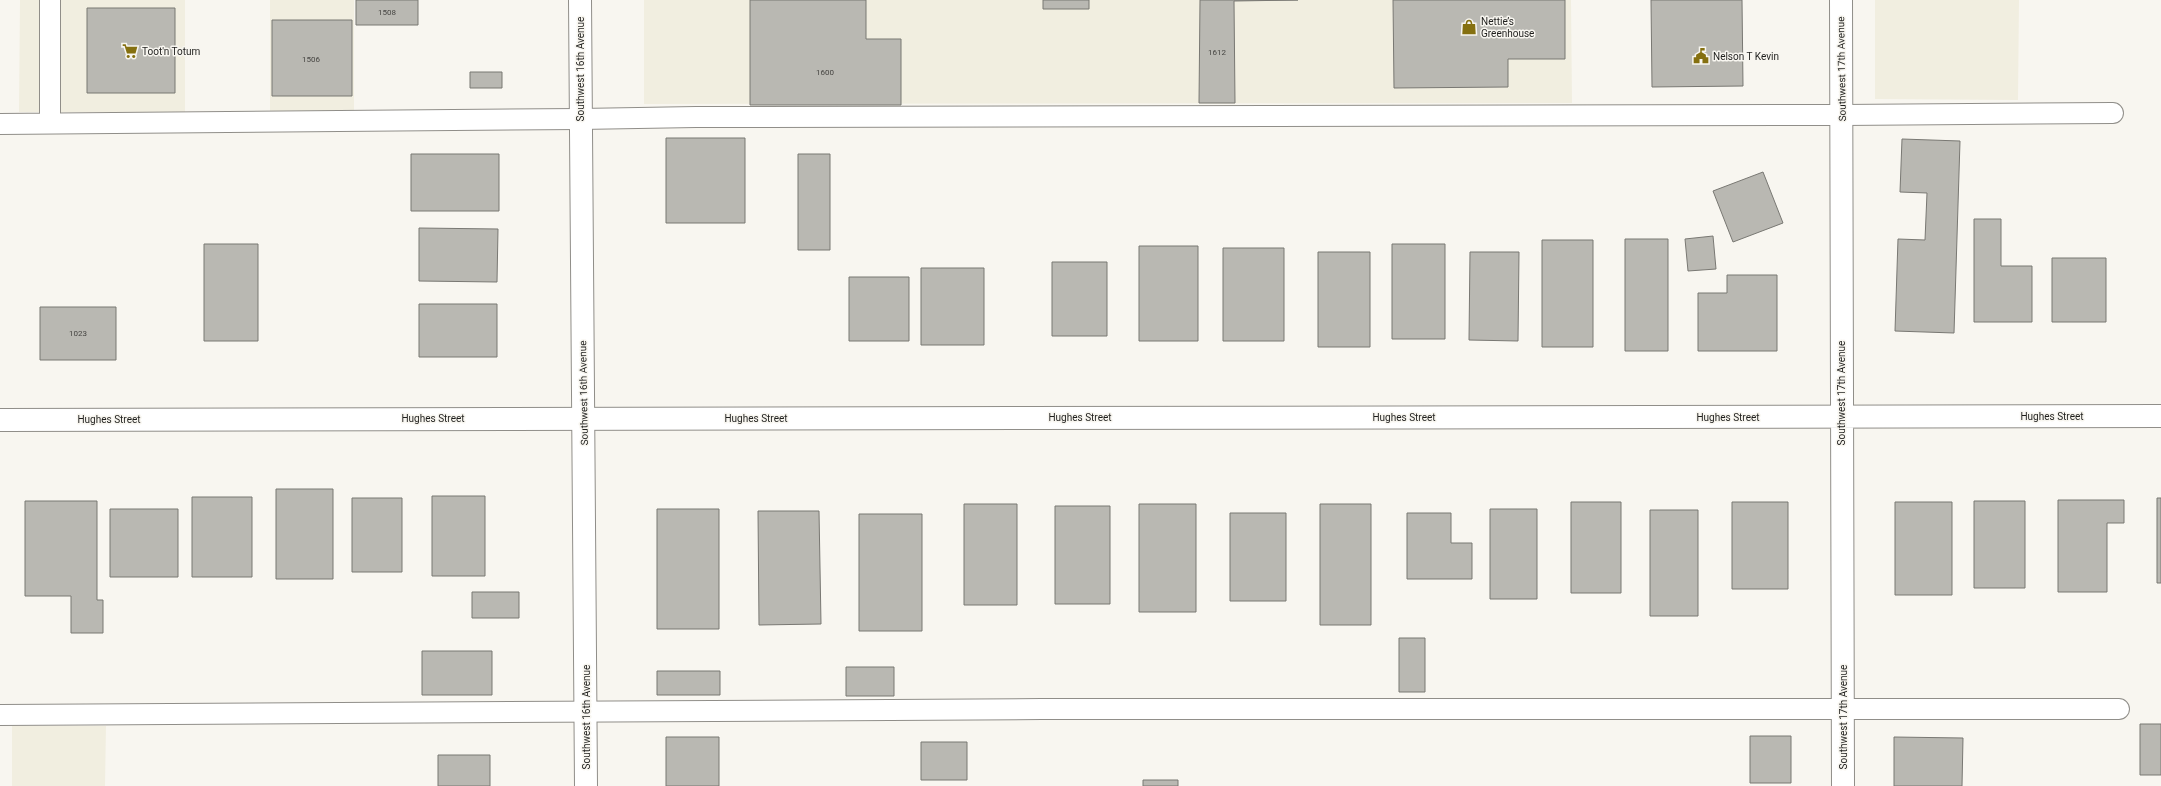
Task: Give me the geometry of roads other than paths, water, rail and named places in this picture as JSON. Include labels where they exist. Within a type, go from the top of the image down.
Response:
[{"type":"street","name":"Southwest 16th Avenue","points":[[580,0],[586,786]]},
{"type":"street","name":"Southwest 17th Avenue","points":[[1841,0],[1843,786]]},
{"type":"street","name":"Hughes Street","points":[[0,420],[2161,416]]},
{"type":"lane","points":[[50,0],[50,123]]},
{"type":"lane","points":[[0,124],[580,120],[696,116],[1842,115],[2113,113]]},
{"type":"lane","points":[[0,715],[586,710],[1843,707],[2119,709]]},
{"type":"place","name":"Nettie’s Greenhouse","points":[[1469,27]]},
{"type":"place","name":"Toot'n Totum","points":[[130,51]]},
{"type":"place","name":"Nelson T Kevin","points":[[1701,56]]}]
